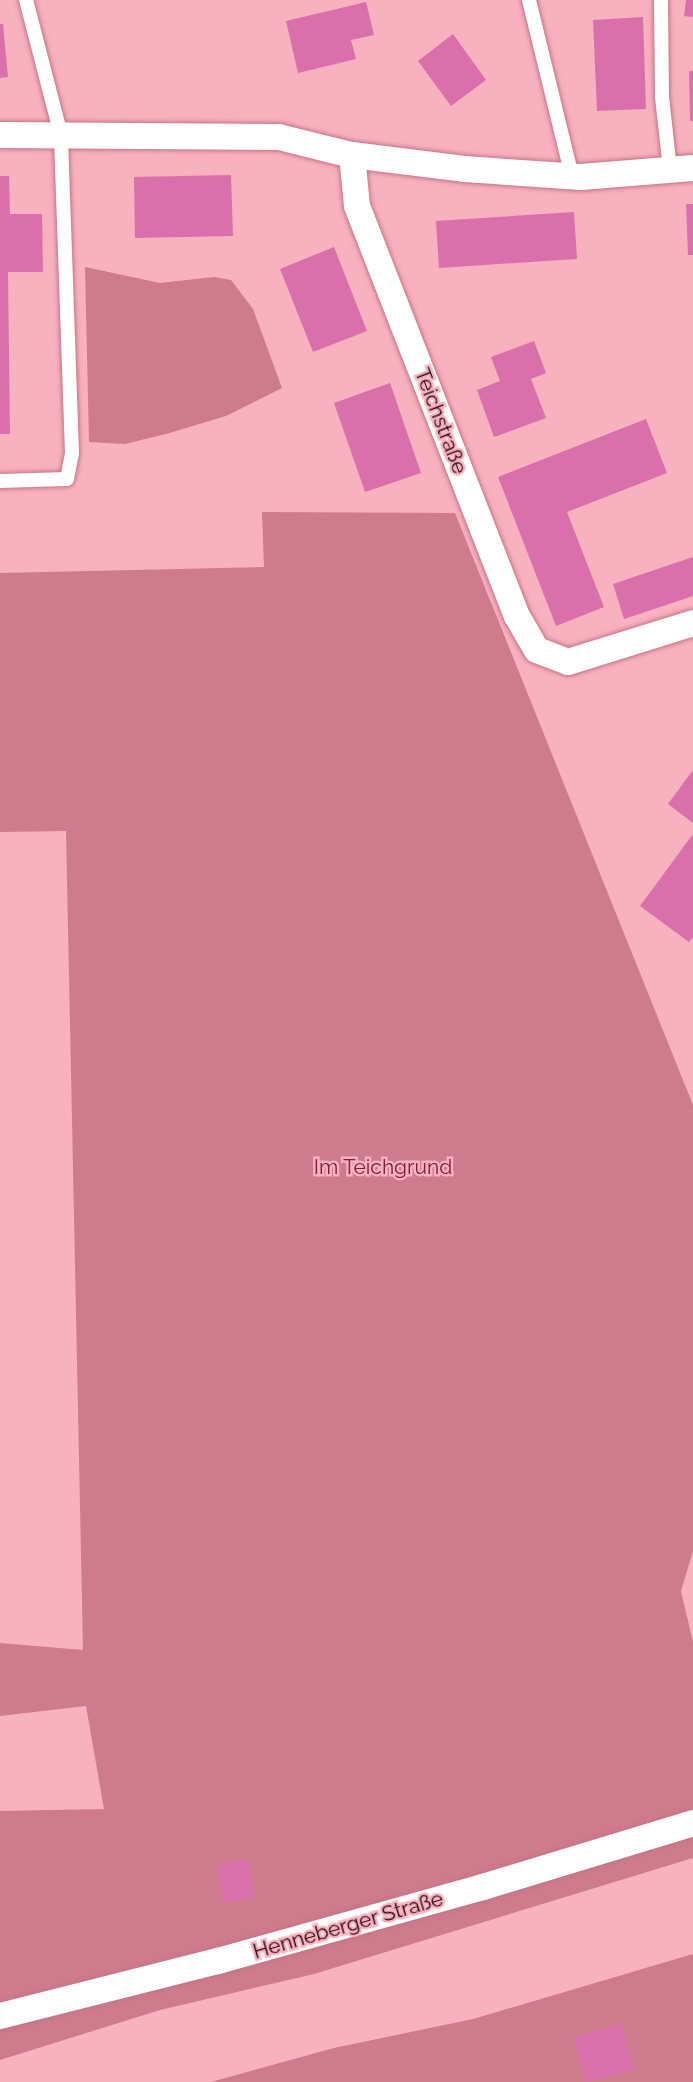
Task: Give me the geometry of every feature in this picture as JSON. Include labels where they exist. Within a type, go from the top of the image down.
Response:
[{"type":"street","points":[[0,135],[279,136],[352,155],[464,169],[572,176],[682,169]]},
{"type":"street","name":"Teichstraße","points":[[352,155],[357,206],[517,617],[537,650],[568,662],[693,623]]},
{"type":"street","name":"Henneberger Straße","points":[[0,2016],[245,1954],[483,1887],[693,1823]]},
{"type":"lane","points":[[0,481],[67,479],[72,453],[61,135],[26,0]]},
{"type":"lane","points":[[529,0],[572,176]]},
{"type":"lane","points":[[661,0],[662,97],[682,169]]},
{"type":"green space","points":[[85,267],[160,283],[214,277],[231,280],[253,309],[282,388],[226,416],[166,434],[125,444],[89,442]]},
{"type":"green space","name":"Im Teichgrund","points":[[262,512],[455,513],[693,1105],[693,1551],[681,1591],[693,1642],[693,1858],[314,1974],[160,2010],[0,2060],[0,1811],[104,1809],[86,1706],[0,1716],[0,1643],[83,1650],[66,831],[0,832],[0,573],[264,567]]},
{"type":"green space","points":[[693,1954],[693,2082],[211,2082],[334,2048],[473,2019]]},
{"type":"building","points":[[686,0],[693,0],[693,17],[684,16]]},
{"type":"building","points":[[366,2],[374,35],[351,40],[356,59],[298,73],[286,21]]},
{"type":"building","points":[[643,17],[646,109],[597,111],[593,20]]},
{"type":"building","points":[[0,24],[3,24],[8,77],[0,78]]},
{"type":"building","points":[[453,34],[486,80],[451,106],[418,61]]},
{"type":"building","points":[[689,71],[693,71],[693,121],[690,121]]},
{"type":"building","points":[[231,175],[233,236],[135,238],[134,177]]},
{"type":"building","points":[[0,176],[9,176],[10,214],[42,214],[43,272],[8,272],[10,434],[0,434]]},
{"type":"building","points":[[686,204],[693,204],[693,255],[688,255]]},
{"type":"building","points":[[574,212],[577,259],[439,268],[436,221]]},
{"type":"building","points":[[334,247],[367,331],[313,352],[280,269]]},
{"type":"building","points":[[534,341],[546,373],[531,379],[546,418],[494,437],[477,390],[500,381],[491,357]]},
{"type":"building","points":[[390,383],[421,473],[365,492],[334,403]]},
{"type":"building","points":[[646,419],[667,473],[567,512],[604,607],[556,626],[498,477]]},
{"type":"building","points":[[693,557],[693,596],[624,619],[613,584]]},
{"type":"building","points":[[693,770],[693,823],[668,804]]},
{"type":"building","points":[[693,834],[693,937],[689,942],[640,906]]},
{"type":"building","points":[[248,1859],[254,1897],[223,1903],[217,1865]]},
{"type":"building","points":[[622,2024],[634,2070],[586,2082],[574,2038]]}]
